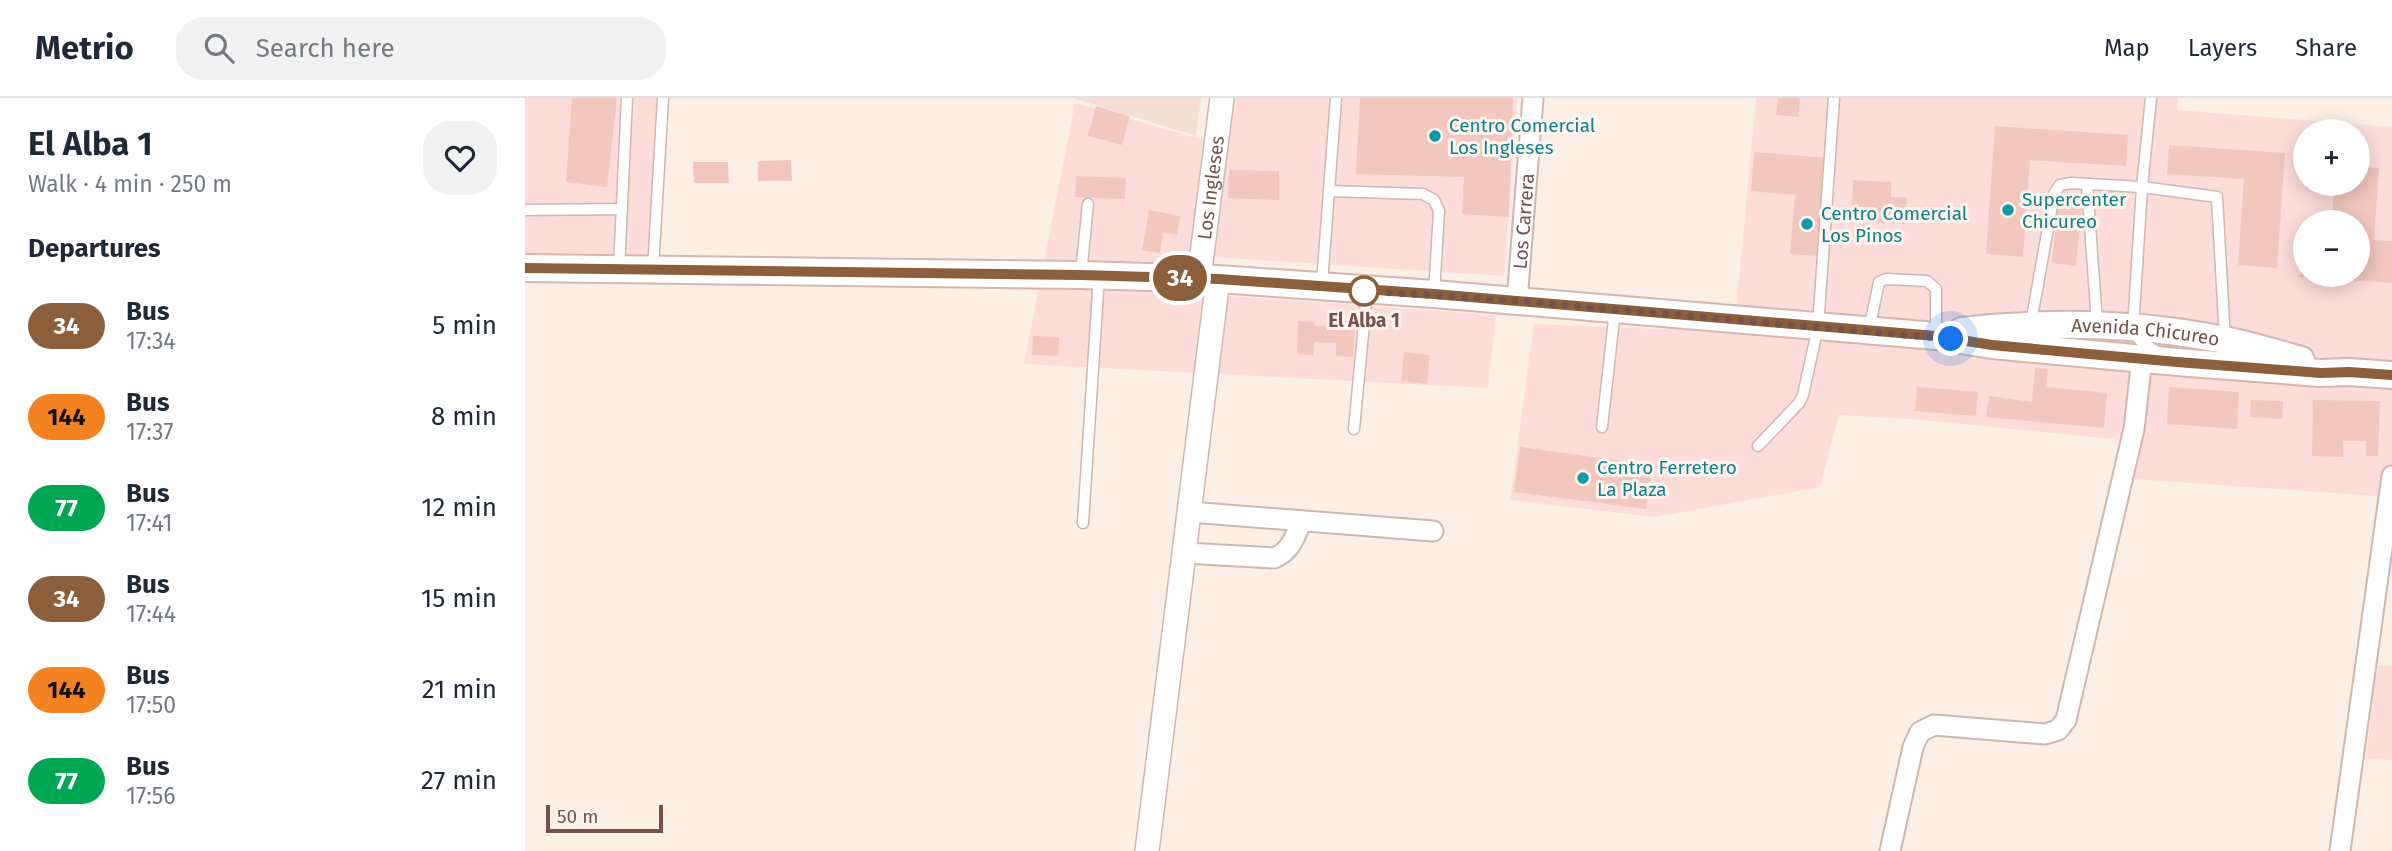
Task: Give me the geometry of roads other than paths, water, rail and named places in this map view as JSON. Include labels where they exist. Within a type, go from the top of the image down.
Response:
[{"type":"main road","name":"Avenida Chicureo","points":[[525,268],[1209,279],[1434,294],[1936,336],[1992,345],[2114,337],[2225,340],[2349,372]]},
{"type":"main road","name":"Avenida Chicureo","points":[[1936,336],[2031,325],[2114,337],[2142,358],[2321,373],[2392,375]]},
{"type":"street","name":"Los Ingleses","points":[[1209,279],[1222,98]]},
{"type":"street","name":"Los Carrera","points":[[1517,301],[1533,98]]},
{"type":"street","points":[[1147,851],[1190,512],[1209,279]]},
{"type":"street","points":[[1890,851],[1913,747],[1920,732],[1934,725],[2045,734],[2058,730],[2066,720],[2134,429],[2142,358]]},
{"type":"street","points":[[2340,851],[2392,476]]},
{"type":"street","points":[[1190,512],[1433,531]]},
{"type":"street","points":[[1185,553],[1274,558],[1289,548],[1301,522]]},
{"type":"lane","points":[[619,268],[627,98]]},
{"type":"lane","points":[[653,268],[663,98]]},
{"type":"lane","points":[[1321,287],[1336,98]]},
{"type":"lane","points":[[1758,446],[1799,403],[1818,327],[1834,98]]},
{"type":"lane","points":[[2114,337],[2142,187],[2151,98]]},
{"type":"lane","points":[[2031,325],[2054,194],[2060,185],[2071,183],[2142,187],[2217,197],[2225,340]]},
{"type":"lane","points":[[2087,184],[2114,337]]},
{"type":"lane","points":[[1329,191],[1423,194],[1434,200],[1439,211],[1434,294]]},
{"type":"lane","points":[[1083,523],[1090,275],[1088,204]]},
{"type":"lane","points":[[525,210],[622,209]]},
{"type":"lane","points":[[1869,331],[1879,282],[1886,279],[1927,281],[1936,289],[1936,336]]},
{"type":"lane","points":[[1354,429],[1367,291]]},
{"type":"lane","points":[[1602,427],[1615,310]]},
{"type":"lane","points":[[2114,337],[2135,336],[2147,346],[2177,362]]},
{"type":"place","name":"Centro Comercial Los Ingleses","points":[[1435,136]]},
{"type":"place","name":"Supercenter Chicureo","points":[[2008,210]]},
{"type":"place","name":"Centro Comercial Los Pinos","points":[[1807,224]]},
{"type":"place","name":"El Alba 1","points":[[1364,291]]},
{"type":"place","name":"Centro Ferretero La Plaza","points":[[1583,478]]}]
